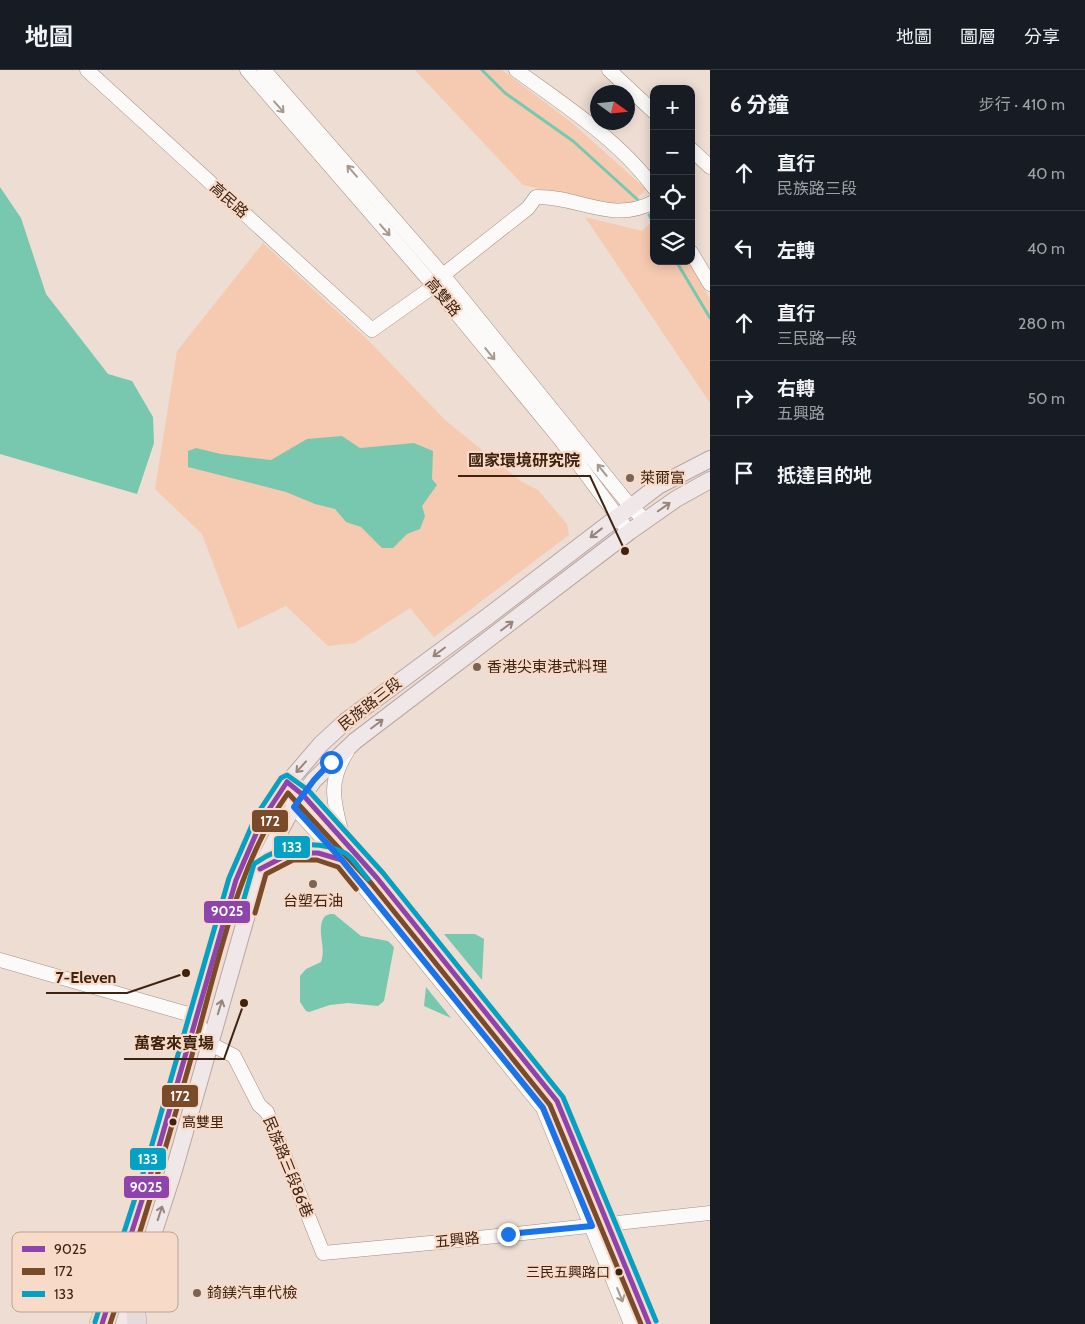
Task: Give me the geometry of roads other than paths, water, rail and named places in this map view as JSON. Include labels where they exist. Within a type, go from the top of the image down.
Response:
[{"type":"highway","points":[[100,1324],[105,1312]]},
{"type":"main road","name":"民族路三段","points":[[132,1232],[156,1157],[238,870],[257,828],[273,800],[287,782],[346,721],[667,479],[710,459]]},
{"type":"main road","name":"民族路三段","points":[[154,1232],[174,1170],[260,869],[299,801],[325,768],[355,741],[645,520],[692,488],[710,480]]},
{"type":"main road","name":"民族路三段","points":[[124,1324],[128,1312]]},
{"type":"street","name":"高民路","points":[[87,70],[372,330],[438,280]]},
{"type":"street","name":"高雙路","points":[[247,70],[438,280]]},
{"type":"street","name":"高雙路","points":[[264,70],[438,280],[625,511],[645,520]]},
{"type":"street","points":[[516,70],[582,118],[642,172],[650,183]]},
{"type":"street","points":[[609,70],[650,108]]},
{"type":"street","points":[[695,153],[710,167]]},
{"type":"street","points":[[438,280],[528,208],[536,197],[549,197],[607,211],[638,210],[650,204]]},
{"type":"street","points":[[695,259],[710,284]]},
{"type":"street","name":"高雙路","points":[[625,511],[629,532]]},
{"type":"street","points":[[343,840],[335,805],[333,780],[341,762],[355,741]]},
{"type":"street","points":[[287,782],[342,860],[543,1108],[631,1324]]},
{"type":"street","points":[[299,801],[343,840],[377,878],[556,1101],[649,1324]]},
{"type":"street","points":[[260,869],[291,853],[318,853],[342,860]]},
{"type":"street","points":[[0,960],[195,1016],[209,1043]]},
{"type":"street","name":"民族路三段86巷","points":[[209,1043],[234,1056],[259,1105],[267,1112],[323,1252]]},
{"type":"street","name":"五興路","points":[[323,1252],[710,1213]]},
{"type":"waterway","points":[[482,70],[505,93],[573,141],[638,200]]},
{"type":"waterway","points":[[649,215],[652,220]]},
{"type":"waterway","points":[[678,265],[710,318]]},
{"type":"place","name":"萊爾富","points":[[630,478]]},
{"type":"place","name":"國家環境研究院","points":[[625,551]]},
{"type":"place","name":"香港尖東港式料理","points":[[477,667]]},
{"type":"place","name":"台塑石油","points":[[313,884]]},
{"type":"place","name":"7-Eleven","points":[[186,973]]},
{"type":"place","name":"萬客來賣場","points":[[244,1003]]},
{"type":"place","name":"高雙里","points":[[173,1122]]},
{"type":"place","name":"三民五興路口","points":[[619,1272]]},
{"type":"place","name":"錡鎂汽車代檢","points":[[197,1293]]}]
